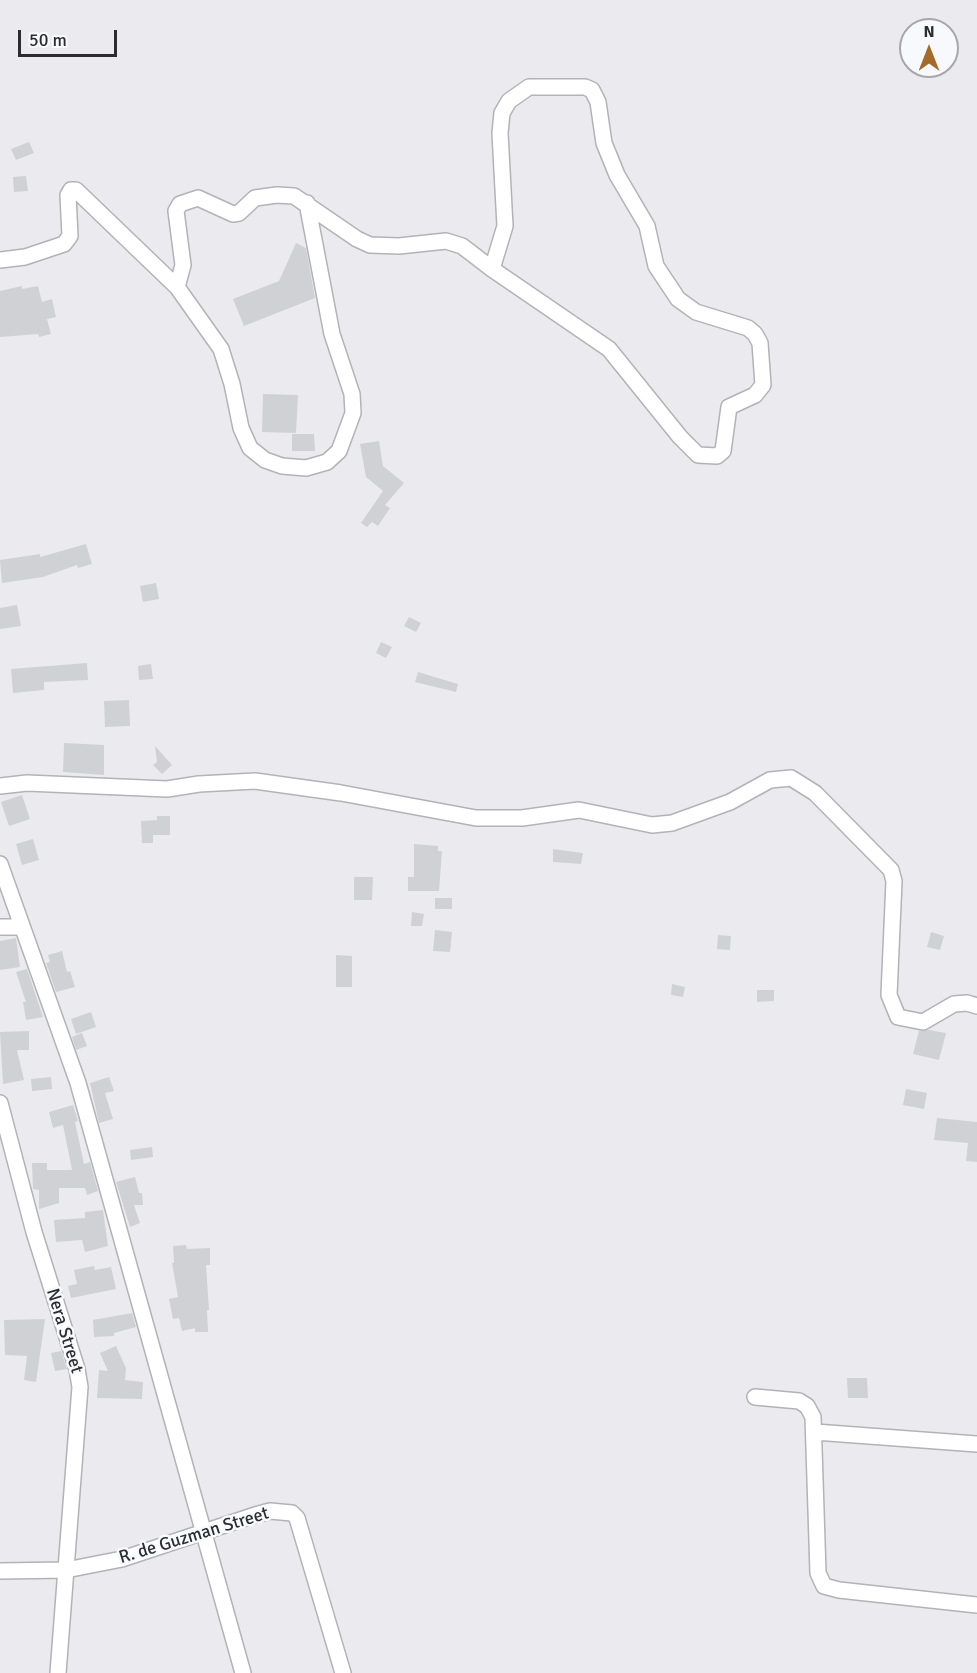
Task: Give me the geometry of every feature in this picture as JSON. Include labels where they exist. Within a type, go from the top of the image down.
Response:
[{"type":"street","points":[[177,287],[183,265],[176,211],[180,204],[198,198],[233,214],[239,213],[255,198],[294,196],[357,239],[370,244],[391,246],[446,241],[462,246],[492,269],[609,349],[680,437],[698,454],[717,456],[723,451],[729,407],[755,395],[763,385],[760,343],[755,334],[748,328],[696,312],[678,299],[656,266],[647,226],[617,175],[604,143],[598,102],[592,90],[585,87],[529,87],[509,101],[502,113],[500,133],[505,226],[492,269]]},
{"type":"street","points":[[0,260],[25,257],[64,244],[70,236],[68,201],[70,192],[73,190],[109,220],[177,287],[221,349],[232,384],[241,428],[250,448],[265,460],[282,466],[306,468],[327,462],[339,452],[352,413],[352,394],[333,334],[307,203]]},
{"type":"street","points":[[0,786],[27,783],[167,789],[199,784],[255,781],[341,793],[476,818],[522,818],[579,810],[652,825],[672,823],[730,802],[770,780],[791,778],[815,793],[891,870],[894,881],[889,995],[898,1017],[923,1023],[954,1004],[967,1003],[977,1006]]},
{"type":"street","points":[[0,864],[78,1083],[243,1673]]},
{"type":"street","points":[[0,927],[21,927]]},
{"type":"street","name":"Nera Street","points":[[0,1103],[34,1232],[77,1369],[80,1387],[58,1673]]},
{"type":"street","points":[[755,1397],[799,1401],[807,1406],[813,1417],[818,1573],[824,1586],[838,1590],[977,1605]]},
{"type":"street","points":[[815,1432],[977,1444]]},
{"type":"street","name":"R. de Guzman Street","points":[[0,1571],[66,1570],[122,1559],[270,1511],[282,1511],[297,1518],[343,1673]]},
{"type":"building","points":[[29,142],[34,153],[16,160],[11,149]]},
{"type":"building","points":[[26,176],[28,191],[14,192],[13,177]]},
{"type":"building","points":[[296,243],[306,248],[315,298],[244,326],[233,299],[279,281]]},
{"type":"building","points":[[22,286],[22,289],[38,286],[42,302],[52,299],[56,317],[47,319],[51,334],[39,337],[38,334],[0,337],[0,291]]},
{"type":"building","points":[[263,394],[298,395],[296,433],[262,432]]},
{"type":"building","points":[[292,434],[314,434],[315,451],[292,451]]},
{"type":"building","points":[[379,441],[383,466],[404,483],[385,505],[390,508],[378,526],[372,522],[367,527],[361,523],[383,491],[366,477],[360,444]]},
{"type":"building","points":[[86,544],[92,564],[78,568],[77,565],[43,577],[2,583],[0,560],[40,554],[40,557]]},
{"type":"building","points":[[156,583],[159,599],[143,602],[140,586]]},
{"type":"building","points":[[17,605],[21,626],[0,629],[0,608]]},
{"type":"building","points":[[409,617],[421,623],[416,632],[404,626]]},
{"type":"building","points":[[381,642],[392,647],[386,658],[376,653]]},
{"type":"building","points":[[87,663],[88,680],[44,682],[44,690],[13,693],[11,669]]},
{"type":"building","points":[[151,664],[153,679],[139,680],[138,666]]},
{"type":"building","points":[[418,672],[458,684],[456,692],[415,682]]},
{"type":"building","points":[[129,700],[130,726],[105,727],[104,701]]},
{"type":"building","points":[[64,743],[104,745],[104,775],[63,772]]},
{"type":"building","points":[[155,746],[172,765],[162,774],[153,765],[157,762]]},
{"type":"building","points":[[22,795],[30,819],[9,826],[1,802]]},
{"type":"building","points":[[157,816],[170,816],[170,835],[153,835],[153,843],[142,843],[141,821],[157,820]]},
{"type":"building","points":[[33,839],[39,860],[22,865],[16,844]]},
{"type":"building","points":[[414,844],[438,846],[438,851],[442,851],[439,891],[408,891],[408,877],[414,877]]},
{"type":"building","points":[[553,849],[583,853],[581,864],[553,862]]},
{"type":"building","points":[[354,877],[373,877],[372,900],[354,900]]},
{"type":"building","points":[[435,898],[452,898],[452,909],[435,909]]},
{"type":"building","points":[[412,912],[424,914],[422,926],[411,926]]},
{"type":"building","points":[[435,930],[452,932],[450,952],[433,951]]},
{"type":"building","points":[[931,932],[944,936],[940,950],[927,947]]},
{"type":"building","points":[[718,935],[731,936],[730,950],[717,949]]},
{"type":"building","points":[[16,938],[20,967],[0,970],[0,941]]},
{"type":"building","points":[[62,951],[67,972],[70,971],[75,987],[56,992],[46,963],[50,962],[48,955]]},
{"type":"building","points":[[336,955],[352,956],[352,987],[336,987]]},
{"type":"building","points":[[27,969],[43,1017],[26,1020],[23,1002],[26,1002],[16,972]]},
{"type":"building","points":[[672,984],[685,987],[683,997],[671,995]]},
{"type":"building","points":[[757,990],[774,990],[774,1001],[757,1002]]},
{"type":"building","points":[[91,1012],[96,1027],[76,1034],[71,1019]]},
{"type":"building","points":[[29,1031],[29,1050],[17,1050],[24,1080],[3,1084],[0,1032]]},
{"type":"building","points":[[919,1031],[946,1033],[939,1060],[913,1054]]},
{"type":"building","points":[[82,1033],[87,1046],[76,1050],[72,1037]]},
{"type":"building","points":[[51,1077],[52,1089],[32,1091],[31,1079]]},
{"type":"building","points":[[109,1077],[114,1091],[105,1093],[113,1119],[99,1123],[90,1083]]},
{"type":"building","points":[[906,1089],[927,1093],[924,1109],[903,1105]]},
{"type":"building","points":[[73,1105],[78,1121],[75,1122],[84,1164],[90,1162],[98,1191],[87,1195],[85,1188],[59,1188],[59,1203],[39,1209],[39,1190],[33,1189],[32,1163],[47,1163],[47,1170],[72,1170],[63,1125],[53,1128],[49,1112]]},
{"type":"building","points":[[937,1118],[977,1122],[977,1162],[966,1161],[968,1143],[934,1140]]},
{"type":"building","points":[[152,1147],[153,1157],[131,1160],[130,1150]]},
{"type":"building","points":[[135,1177],[139,1193],[142,1193],[143,1205],[134,1205],[140,1223],[130,1227],[116,1182]]},
{"type":"building","points":[[103,1210],[108,1246],[85,1252],[82,1240],[56,1242],[54,1220],[85,1218],[85,1212]]},
{"type":"building","points":[[186,1245],[187,1249],[210,1248],[210,1265],[206,1265],[208,1332],[195,1332],[195,1328],[182,1331],[179,1318],[173,1319],[169,1299],[178,1297],[172,1263],[174,1263],[173,1246]]},
{"type":"building","points":[[94,1266],[95,1270],[111,1267],[116,1289],[71,1298],[68,1286],[77,1284],[74,1270]]},
{"type":"building","points":[[132,1313],[136,1327],[114,1333],[114,1336],[94,1337],[93,1320]]},
{"type":"building","points":[[45,1319],[36,1382],[24,1380],[27,1356],[5,1355],[4,1320]]},
{"type":"building","points":[[116,1346],[126,1368],[125,1380],[143,1382],[142,1399],[97,1398],[99,1370],[108,1371],[100,1353]]},
{"type":"building","points":[[61,1351],[67,1369],[55,1371],[51,1353]]},
{"type":"building","points":[[847,1378],[867,1378],[868,1398],[848,1398]]}]
